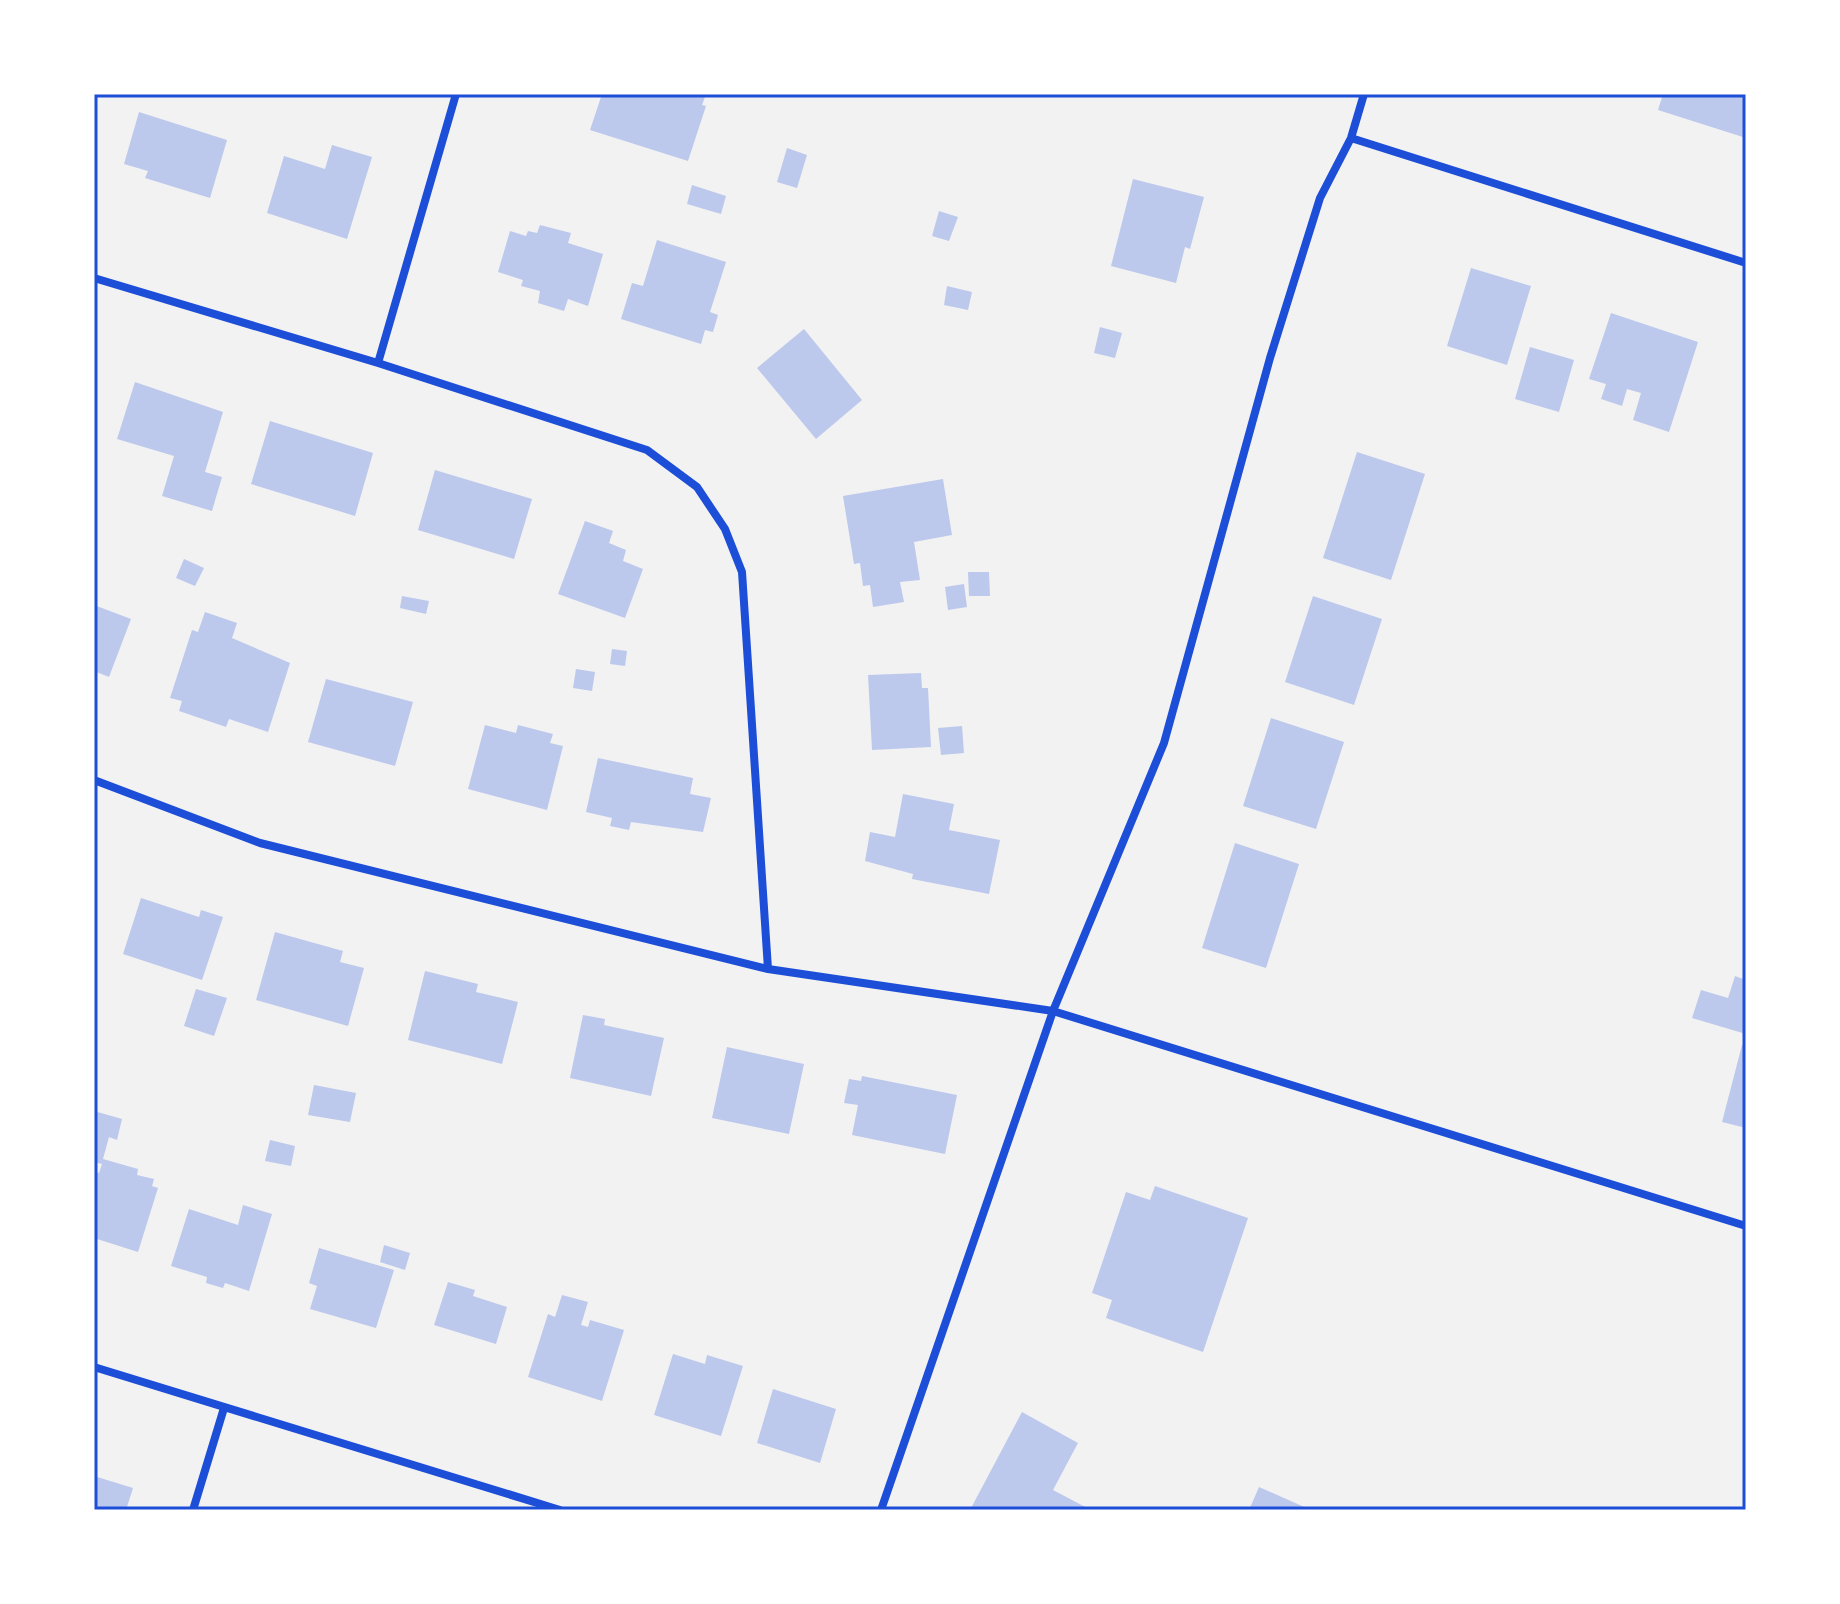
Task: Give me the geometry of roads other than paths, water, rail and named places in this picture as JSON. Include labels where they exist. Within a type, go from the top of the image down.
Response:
[{"type":"street","points":[[378,363],[456,94]]},
{"type":"street","points":[[881,1510],[1053,1011],[1164,743],[1275,343],[1320,198],[1351,138],[1364,94]]},
{"type":"street","points":[[1351,138],[1746,263]]},
{"type":"street","points":[[94,278],[378,363],[647,450],[697,487],[725,529],[742,572],[768,969]]},
{"type":"street","points":[[94,780],[260,843],[768,969],[1053,1011],[1746,1226]]},
{"type":"street","points":[[94,1367],[560,1510]]},
{"type":"street","points":[[193,1510],[224,1408]]}]
